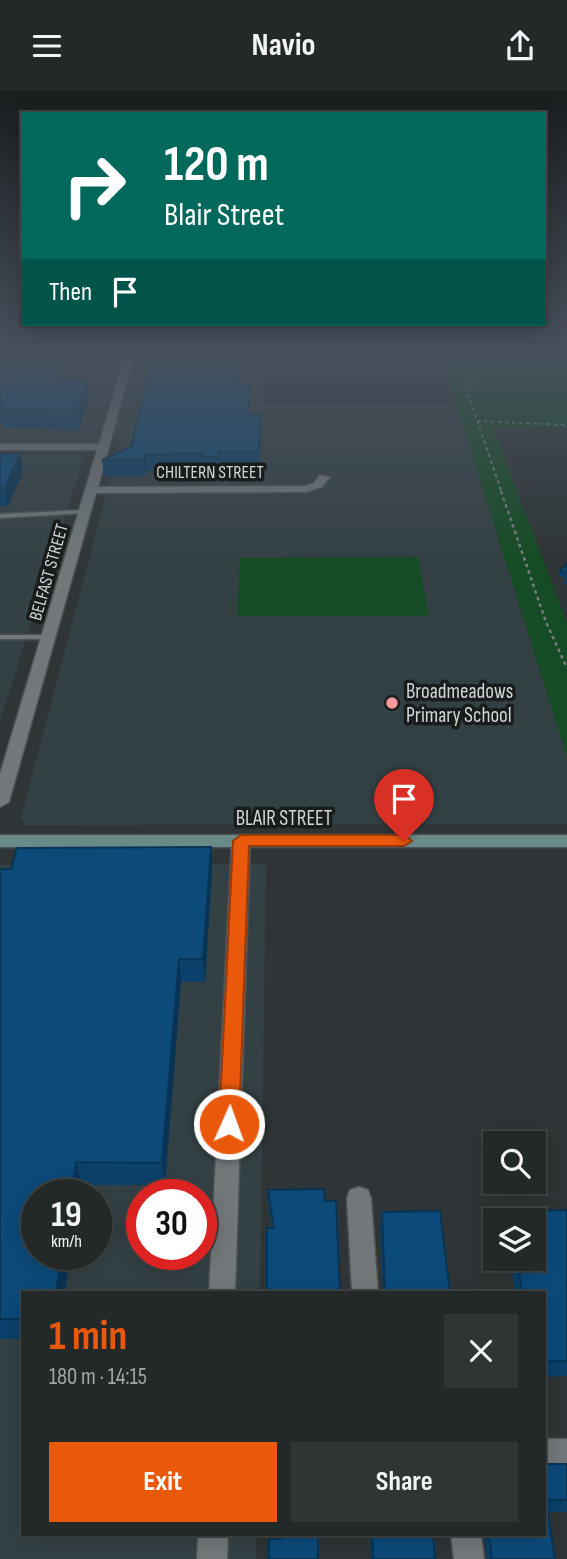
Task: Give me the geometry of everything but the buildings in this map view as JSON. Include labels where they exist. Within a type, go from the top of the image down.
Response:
[{"type":"street","name":"BELFAST STREET","points":[[0,802],[111,421]]},
{"type":"street","points":[[0,447],[103,447]]},
{"type":"street","name":"CHILTERN STREET","points":[[90,490],[306,489],[318,485],[324,477]]},
{"type":"street","name":"BLAIR STREET","points":[[0,841],[567,841]]},
{"type":"street","points":[[222,1291],[241,841]]},
{"type":"street","points":[[359,1198],[365,1291]]},
{"type":"street","points":[[546,1453],[567,1453]]},
{"type":"street","points":[[212,1559],[213,1536]]},
{"type":"street","points":[[466,1536],[469,1559]]},
{"type":"lane","points":[[0,516],[85,512]]},
{"type":"lane","points":[[0,637],[48,637]]},
{"type":"path","points":[[567,425],[477,421],[546,622],[567,668]]},
{"type":"shaded area","points":[[0,421],[461,421],[567,757],[567,824],[25,825],[21,818],[120,441],[0,441]]},
{"type":"shaded area","points":[[0,454],[77,454],[84,457],[0,721]]},
{"type":"shaded area","points":[[266,864],[260,1291],[21,1291],[21,1536],[256,1536],[256,1559],[0,1559],[0,865]]},
{"type":"green space","points":[[461,421],[567,421],[567,428],[493,428],[567,623],[567,757]]},
{"type":"green space","points":[[418,557],[429,616],[237,616],[240,558]]},
{"type":"place","name":"Broadmeadows Primary School","points":[[392,703]]},
{"type":"route","points":[[229,1124],[241,841],[404,841]]}]
